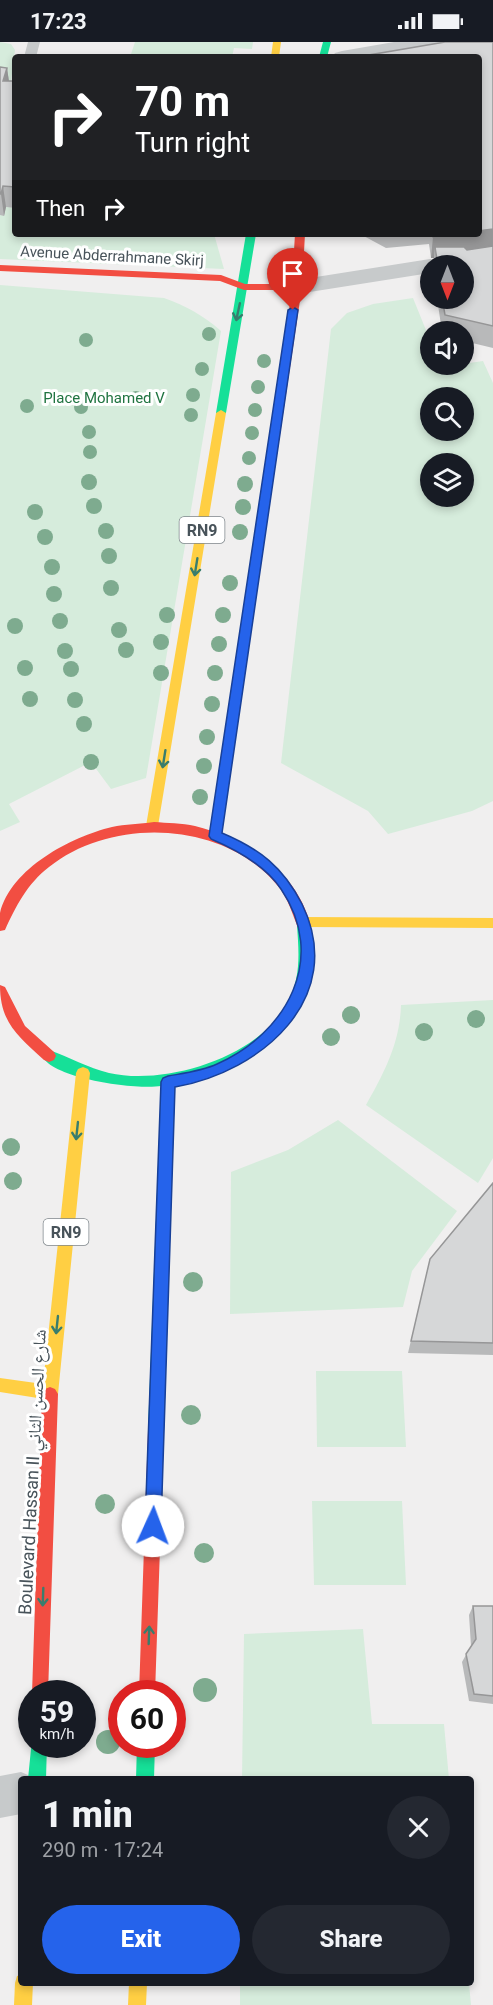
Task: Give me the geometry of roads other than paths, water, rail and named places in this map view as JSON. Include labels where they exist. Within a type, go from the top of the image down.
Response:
[{"type":"main road","name":"RN9","points":[[152,826],[244,286],[252,269],[252,237]]},
{"type":"main road","points":[[215,836],[300,237]]},
{"type":"main road","name":"Avenue Abderrahmane Skirj","points":[[0,268],[221,278],[244,286],[294,277]]},
{"type":"main road","name":"Avenue Abderrahmane Skirj","points":[[221,278],[252,269]]},
{"type":"main road","points":[[0,926],[5,901],[35,871],[69,848],[109,832],[152,826],[184,829],[215,836],[236,844],[272,870],[286,886],[304,922],[308,943],[303,986],[294,1006],[280,1025],[250,1052],[220,1069],[168,1082],[147,1084],[124,1082],[83,1073],[61,1063],[25,1034],[12,1018],[0,991]]},
{"type":"main road","points":[[304,922],[493,923]]},
{"type":"main road","name":"Boulevard Hassan II شارع الحسن الثاني","points":[[40,1680],[50,1392],[83,1073]]},
{"type":"main road","points":[[147,1680],[168,1082]]},
{"type":"main road","points":[[0,1385],[50,1392]]},
{"type":"main road","points":[[37,1776],[38,1758]]},
{"type":"main road","points":[[145,1776],[146,1758]]},
{"type":"main road","points":[[22,2005],[24,1986]]},
{"type":"main road","points":[[137,2005],[138,1986]]},
{"type":"street","points":[[360,54],[430,42]]},
{"type":"street","points":[[294,277],[353,277],[420,268]]},
{"type":"street","points":[[0,1797],[18,1794]]},
{"type":"park label","name":"Place Mohamed V","points":[[104,398]]}]
